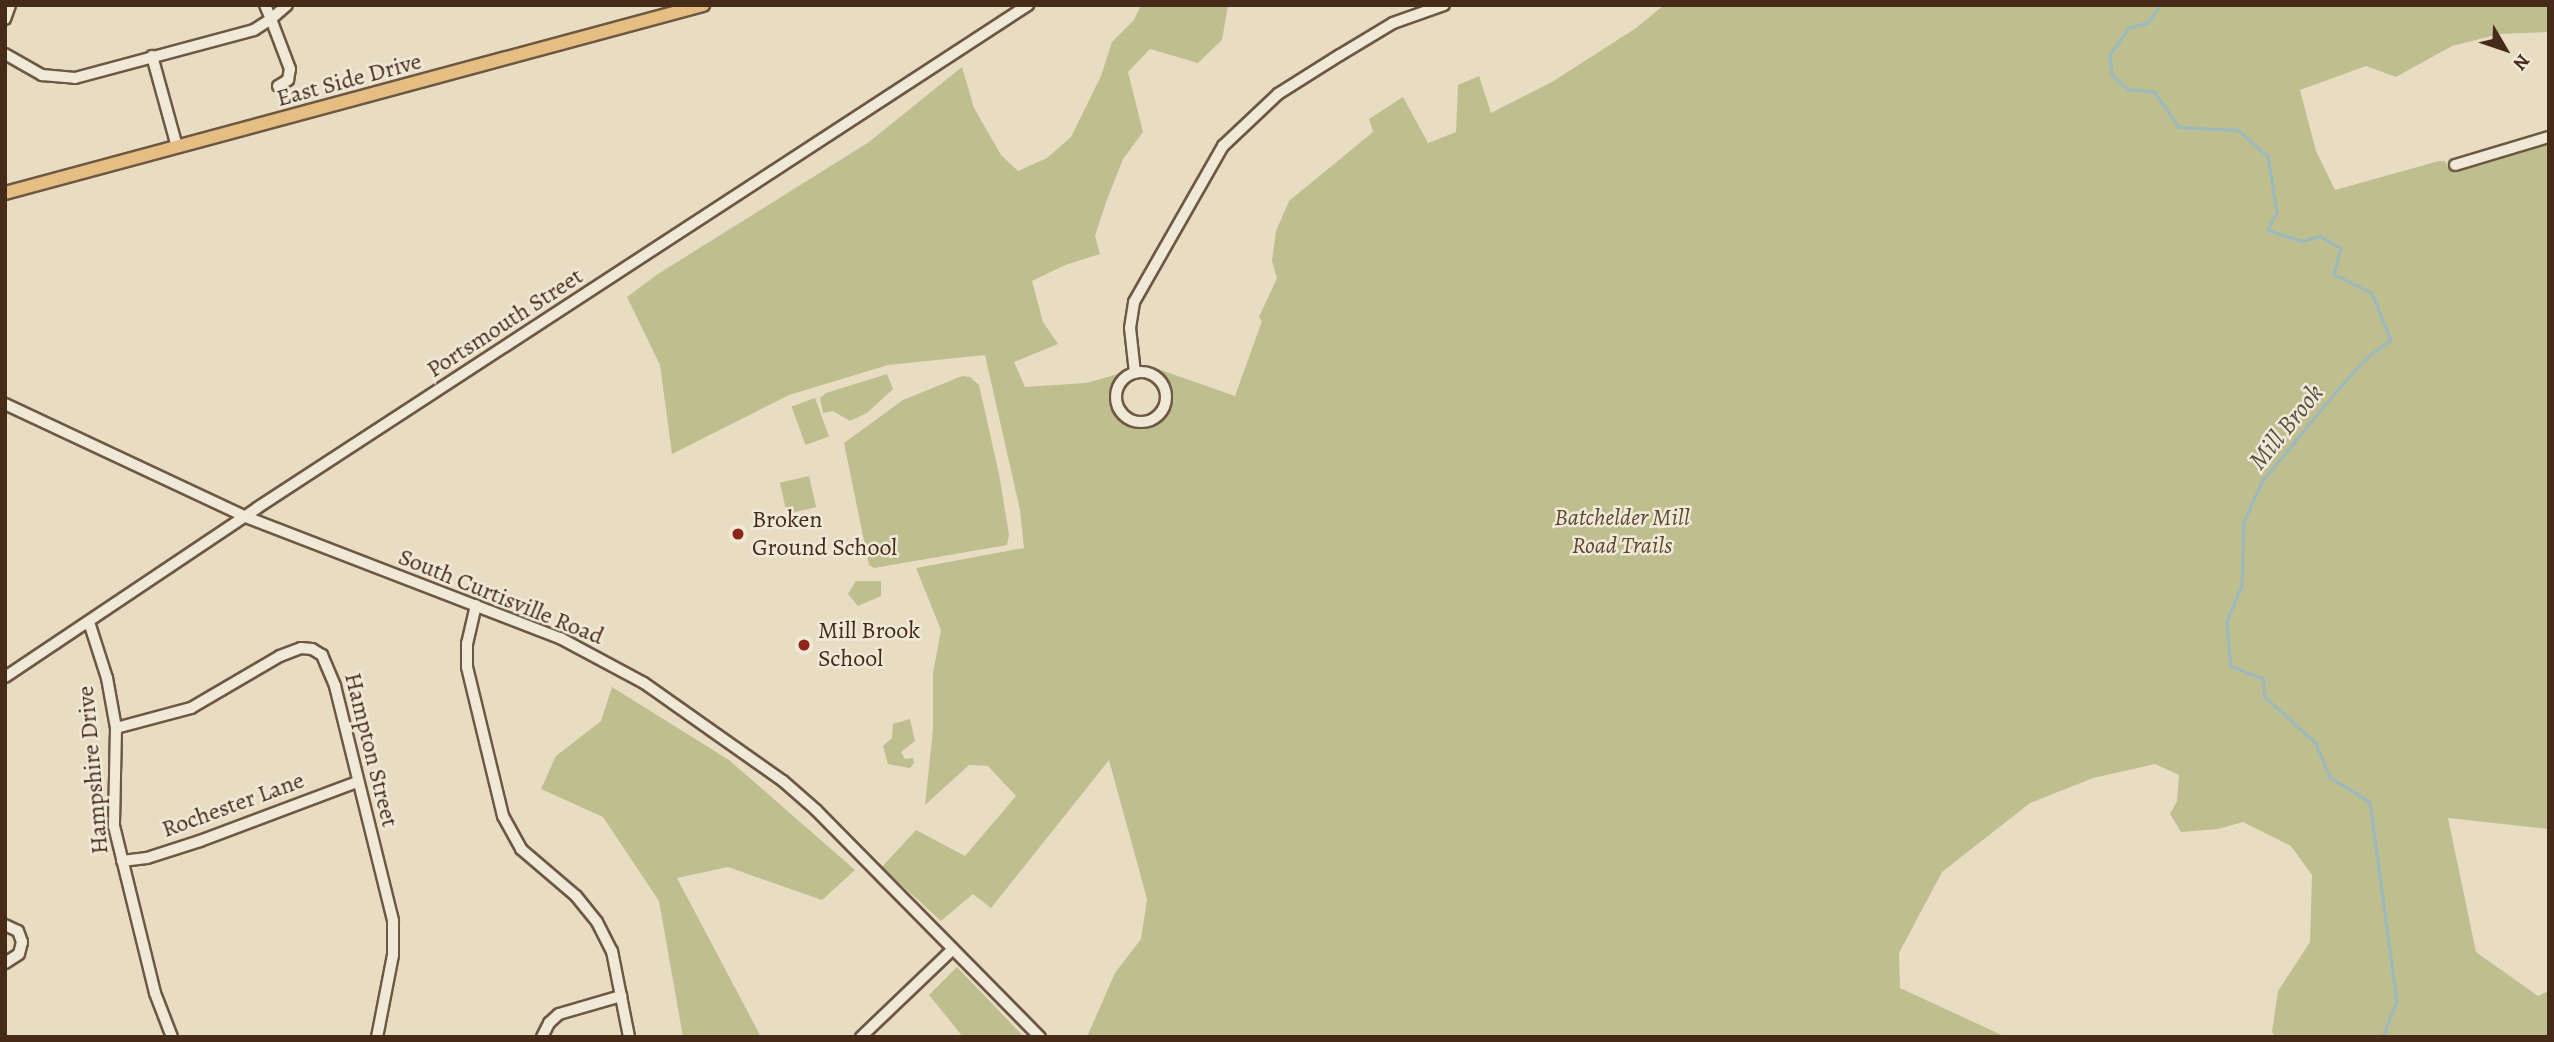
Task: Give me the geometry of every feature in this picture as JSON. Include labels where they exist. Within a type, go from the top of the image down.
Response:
[{"type":"main road","name":"East Side Drive","points":[[5,193],[703,5]]},
{"type":"street","points":[[5,19],[10,5]]},
{"type":"street","points":[[265,5],[290,69],[288,80],[278,86]]},
{"type":"street","points":[[5,54],[42,75],[62,79],[98,72],[254,30],[287,5]]},
{"type":"street","name":"Portsmouth Street","points":[[5,677],[1028,5]]},
{"type":"street","points":[[1135,373],[1130,328],[1137,294],[1223,146],[1278,94],[1393,23],[1444,5]]},
{"type":"street","points":[[152,56],[177,147]]},
{"type":"street","points":[[2455,165],[2549,136]]},
{"type":"street","points":[[1135,373],[1156,377],[1166,395],[1163,409],[1147,422],[1133,421],[1118,407],[1119,386],[1135,373]]},
{"type":"street","name":"South Curtisville Road","points":[[5,404],[246,517],[559,638],[643,683],[782,781],[865,858],[952,950],[1040,1037]]},
{"type":"street","points":[[476,605],[467,643],[467,667],[503,816],[521,849],[576,896],[597,922],[612,951],[629,1037]]},
{"type":"street","name":"Hampshire Drive","points":[[89,622],[107,678],[116,727],[114,826],[155,993],[172,1037]]},
{"type":"street","name":"Hampton Street","points":[[116,727],[191,708],[280,656],[301,648],[312,649],[322,655],[328,664],[393,928],[393,955],[377,1037]]},
{"type":"street","name":"Rochester Lane","points":[[122,861],[147,858],[200,841],[357,782]]},
{"type":"street","points":[[5,925],[18,931],[22,942],[19,954],[5,963]]},
{"type":"street","points":[[860,1037],[952,950]]},
{"type":"street","points":[[542,1037],[549,1023],[559,1014],[621,996]]},
{"type":"green space","name":"Batchelder Mill Road Trails","points":[[1141,5],[1228,5],[1222,40],[1198,63],[1150,49],[1128,72],[1143,132],[1123,159],[1106,202],[1095,236],[1100,254],[1065,265],[1032,281],[1043,322],[1058,344],[1014,362],[1025,387],[1086,383],[1118,374],[1109,391],[1111,406],[1120,419],[1138,427],[1158,422],[1170,406],[1172,396],[1168,381],[1155,368],[1235,396],[1262,321],[1259,317],[1277,278],[1272,261],[1276,231],[1289,201],[1373,132],[1369,119],[1403,97],[1428,143],[1456,132],[1458,85],[1479,76],[1491,113],[1552,82],[1636,28],[1664,5],[2549,5],[2549,32],[2499,34],[2452,46],[2396,77],[2366,66],[2300,90],[2316,151],[2335,190],[2439,161],[2445,161],[2449,171],[2549,134],[2549,829],[2448,818],[2476,952],[2538,996],[2549,991],[2549,1037],[2276,1037],[2272,1032],[2278,991],[2310,942],[2312,875],[2291,846],[2243,822],[2218,829],[2181,832],[2170,814],[2177,801],[2179,775],[2155,764],[2093,778],[2030,803],[1942,872],[1899,953],[1900,988],[2006,1037],[1087,1037],[1115,973],[1141,939],[1147,899],[1109,760],[991,908],[973,894],[941,921],[882,867],[916,830],[965,856],[1016,796],[988,766],[969,765],[925,805],[933,730],[933,673],[941,630],[916,568],[1024,548],[1020,510],[985,355],[888,365],[789,395],[672,454],[660,365],[627,297],[658,274],[869,142],[962,67],[974,108],[1001,155],[1018,171],[1047,158],[1071,137],[1101,76],[1112,42],[1134,20]]},
{"type":"green space","points":[[887,374],[893,389],[867,413],[850,421],[833,411],[823,413],[820,398],[826,393]]},
{"type":"green space","points":[[962,376],[970,377],[979,385],[999,474],[1009,535],[1007,545],[874,568],[869,565],[844,443],[903,400]]},
{"type":"green space","points":[[815,398],[829,437],[806,445],[792,407]]},
{"type":"green space","points":[[809,476],[816,507],[787,514],[780,483]]},
{"type":"green space","points":[[856,581],[881,581],[881,596],[858,606],[848,594]]},
{"type":"green space","points":[[612,687],[729,760],[855,870],[822,900],[728,867],[677,878],[761,1037],[683,1037],[659,901],[603,817],[541,789],[556,756],[601,721]]},
{"type":"green space","points":[[910,719],[915,741],[901,752],[905,759],[913,758],[914,763],[910,768],[888,764],[883,746],[892,738],[893,724]]},
{"type":"green space","points":[[957,967],[1024,1037],[963,1037],[929,995]]},
{"type":"waterway","name":"Mill Brook","points":[[2161,5],[2148,23],[2129,28],[2110,55],[2112,75],[2128,89],[2155,92],[2179,127],[2238,130],[2268,156],[2277,212],[2268,230],[2302,241],[2320,236],[2341,248],[2334,274],[2372,293],[2391,340],[2366,359],[2336,392],[2262,482],[2244,522],[2242,586],[2227,622],[2231,666],[2263,678],[2265,697],[2316,743],[2330,777],[2370,802],[2397,1001],[2383,1037]]},
{"type":"place","name":"Broken Ground School","points":[[738,534]]},
{"type":"place","name":"Mill Brook School","points":[[804,645]]}]
